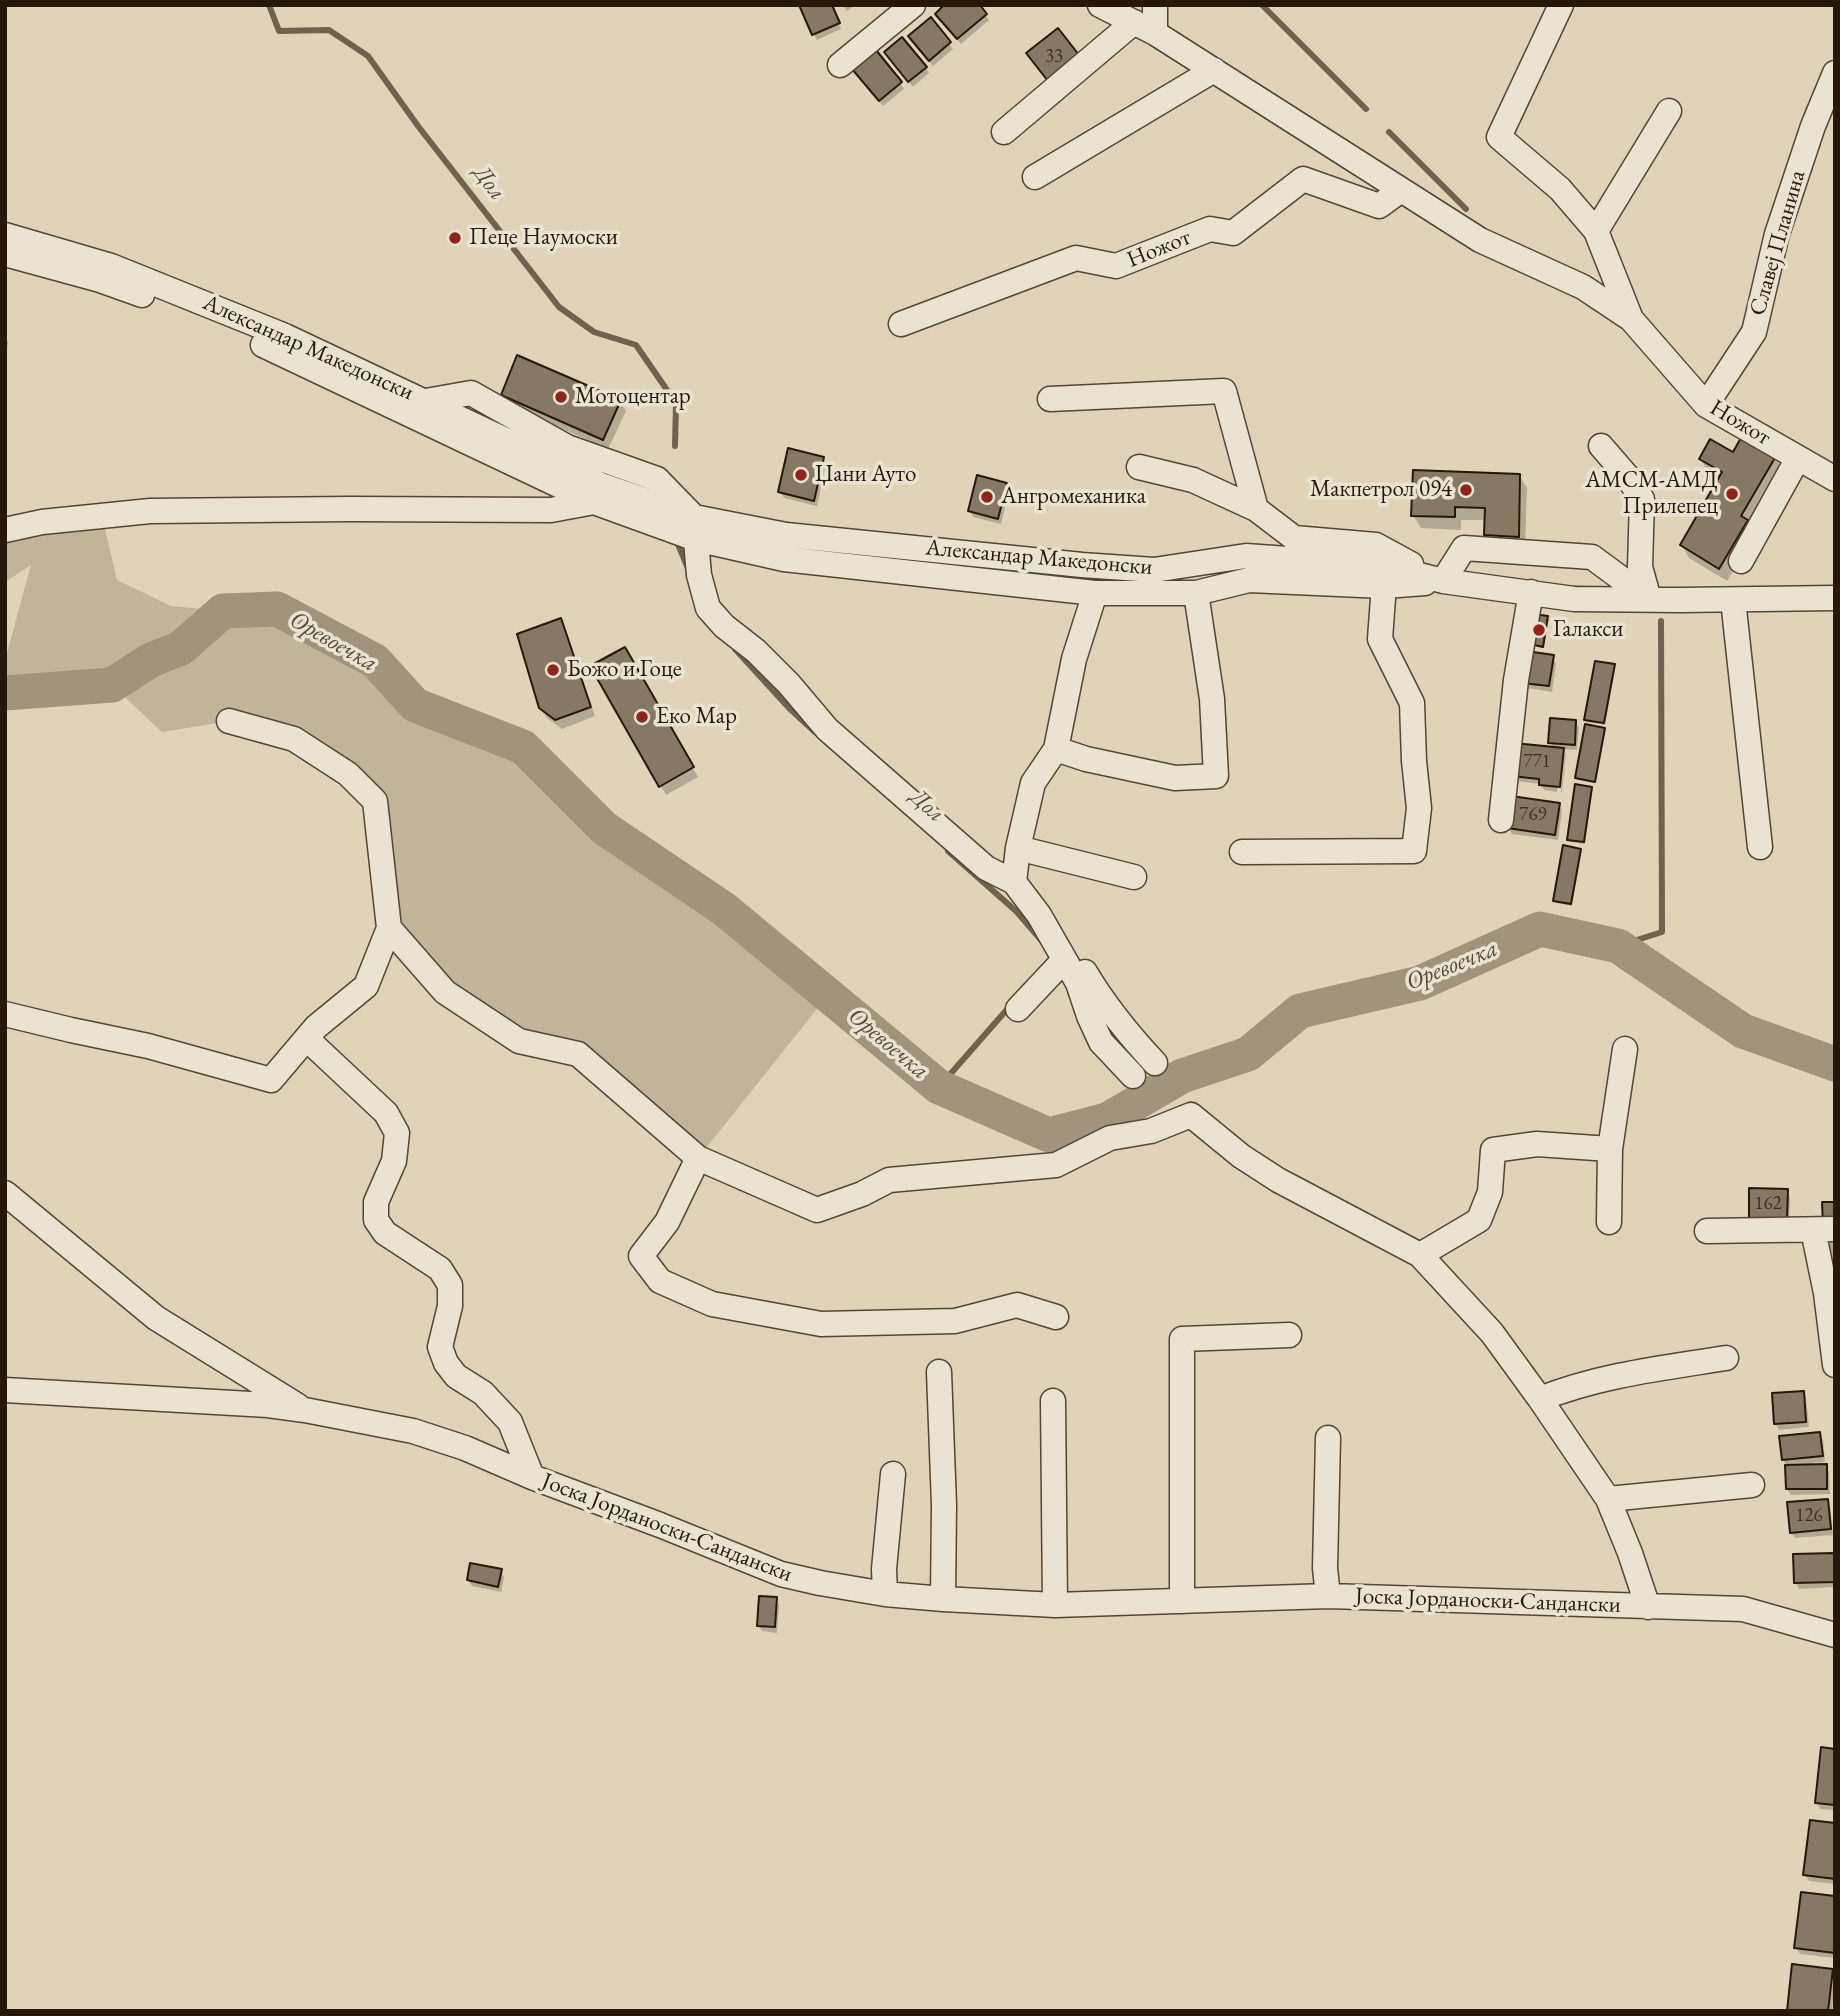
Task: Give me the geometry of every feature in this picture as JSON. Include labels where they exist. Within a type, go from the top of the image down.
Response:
[{"type":"street","points":[[840,65],[913,5]]},
{"type":"street","name":"Ножот","points":[[1100,5],[1214,70],[1480,240],[1583,287],[1631,319],[1706,405],[1835,479]]},
{"type":"street","points":[[1004,132],[1144,28],[1155,5]]},
{"type":"street","name":"Ножот","points":[[1561,5],[1499,137],[1560,189],[1596,231],[1631,319]]},
{"type":"street","points":[[1035,177],[1214,70]]},
{"type":"street","name":"Славеј Планина","points":[[1706,405],[1754,332],[1777,234],[1813,126],[1835,73]]},
{"type":"street","points":[[1596,231],[1669,111]]},
{"type":"street","name":"Ножот","points":[[901,324],[1076,258],[1116,266],[1210,229],[1233,233],[1303,178],[1379,206],[1401,190]]},
{"type":"street","name":"Александар Македонски","points":[[5,235],[111,265],[285,335],[426,401],[597,493]]},
{"type":"street","name":"Александар Македонски","points":[[5,254],[100,280],[174,305],[597,493],[783,559],[1095,593],[1196,593],[1249,580],[1385,576]]},
{"type":"street","points":[[1050,399],[1224,391],[1256,509]]},
{"type":"street","points":[[426,401],[471,393],[567,447],[657,479],[695,528],[699,575],[708,608],[724,626],[789,684],[827,729],[986,869],[1014,882],[1077,958],[1099,997],[1123,1028],[1155,1063]]},
{"type":"street","points":[[1601,446],[1627,476],[1642,499],[1640,567],[1649,599]]},
{"type":"street","points":[[1741,561],[1798,458]]},
{"type":"street","name":"Александар Македонски","points":[[1139,467],[1193,480],[1256,509],[1294,538],[1376,545],[1443,581]]},
{"type":"street","name":"Александар Македонски","points":[[5,530],[42,522],[150,511],[551,510],[597,493]]},
{"type":"street","name":"Александар Македонски","points":[[695,528],[1154,570],[1246,556],[1574,599],[1835,598]]},
{"type":"street","points":[[1443,581],[1464,548],[1592,556],[1649,599]]},
{"type":"street","points":[[1242,852],[1414,851],[1419,808],[1412,703],[1380,639],[1385,576]]},
{"type":"street","points":[[1501,820],[1517,680],[1531,592]]},
{"type":"street","name":"Александар Македонски","points":[[1014,882],[1017,848],[1033,783],[1056,749],[1074,659],[1095,593]]},
{"type":"street","points":[[1056,749],[1086,759],[1175,778],[1216,776],[1212,699],[1196,593]]},
{"type":"street","points":[[1733,600],[1760,847]]},
{"type":"street","points":[[5,1014],[148,1046],[271,1080],[316,1027],[366,986],[389,928],[375,801],[348,774],[294,739],[229,721]]},
{"type":"street","points":[[1017,848],[1134,877]]},
{"type":"street","points":[[1039,915],[1078,983],[1101,1042],[1133,1076]]},
{"type":"street","name":"Јоска Јорданоски-Сандански","points":[[389,928],[445,992],[519,1041],[578,1054],[698,1158],[817,1210],[862,1194],[889,1180],[1056,1165],[1110,1138],[1151,1131],[1191,1115],[1241,1156],[1278,1180],[1420,1255],[1492,1333],[1608,1499],[1648,1607]]},
{"type":"street","points":[[1018,1009],[1064,960]]},
{"type":"street","name":"Јоска Јорданоски-Сандански","points":[[307,1039],[386,1113],[397,1133],[394,1161],[376,1202],[376,1220],[385,1233],[440,1269],[450,1285],[450,1306],[440,1347],[446,1363],[457,1376],[483,1393],[510,1422],[532,1476]]},
{"type":"street","points":[[1609,1222],[1609,1149],[1625,1049]]},
{"type":"street","points":[[1420,1255],[1479,1220],[1490,1192],[1493,1150],[1537,1144],[1609,1149]]},
{"type":"street","points":[[698,1158],[667,1222],[640,1256],[660,1280],[712,1304],[821,1324],[955,1321],[1017,1305],[1056,1317]]},
{"type":"street","name":"Јоска Јорданоски-Сандански","points":[[5,1193],[156,1318],[305,1410]]},
{"type":"street","points":[[1707,1231],[1824,1229],[1834,1354]]},
{"type":"street","points":[[1182,1601],[1182,1339],[1289,1335]]},
{"type":"street","points":[[1540,1399],[1568,1388],[1625,1374],[1726,1358]]},
{"type":"street","points":[[939,1372],[944,1505],[943,1599]]},
{"type":"street","name":"Јоска Јорданоски-Сандански","points":[[5,1390],[268,1405],[413,1431],[465,1448],[781,1574],[885,1594],[1055,1605],[1328,1596],[1744,1609],[1835,1635]]},
{"type":"street","points":[[1053,1401],[1055,1605]]},
{"type":"street","name":"Јоска Јорданоски-Сандански","points":[[1328,1438],[1325,1568],[1328,1596]]},
{"type":"street","points":[[885,1594],[884,1569],[893,1474]]},
{"type":"street","points":[[1608,1499],[1752,1485]]},
{"type":"shaded area","points":[[102,516],[117,580],[171,606],[223,611],[277,609],[375,661],[415,705],[523,747],[604,828],[724,909],[828,995],[698,1158],[578,1054],[519,1041],[389,928],[375,801],[348,774],[230,721],[162,732],[112,685],[5,693],[5,660],[31,565],[5,582],[5,530]]},
{"type":"building","points":[[799,5],[832,5],[840,23],[812,35]]},
{"type":"building","points":[[944,5],[980,5],[987,14],[957,39],[935,14]]},
{"type":"building","points":[[931,17],[951,42],[929,61],[908,36]]},
{"type":"building","points":[[1058,28],[1083,60],[1051,85],[1026,53]]},
{"type":"building","points":[[902,37],[927,67],[908,82],[884,52]]},
{"type":"building","points":[[876,50],[902,82],[879,101],[852,69]]},
{"type":"building","name":"Мотоцентар","points":[[517,355],[621,400],[603,440],[501,395]]},
{"type":"building","name":"АМСМ-АМД Прилепец","points":[[1742,436],[1776,456],[1741,516],[1748,520],[1719,569],[1680,545],[1722,472],[1699,459],[1710,439],[1733,452]]},
{"type":"building","name":"Џани Ауто","points":[[788,448],[824,457],[814,501],[778,492]]},
{"type":"building","name":"Макпетрол 094","points":[[1413,470],[1520,474],[1519,537],[1484,535],[1485,508],[1455,507],[1455,517],[1411,516]]},
{"type":"building","name":"Ангромеханика","points":[[977,475],[1007,483],[998,519],[968,511]]},
{"type":"building","name":"Галакси","points":[[1534,614],[1548,616],[1543,647],[1530,644]]},
{"type":"building","name":"Божо и Гоце","points":[[561,618],[591,707],[555,720],[539,708],[517,634]]},
{"type":"building","name":"Еко Мар","points":[[625,647],[694,767],[659,787],[590,666]]},
{"type":"building","points":[[1526,651],[1554,655],[1549,686],[1522,683]]},
{"type":"building","points":[[1595,661],[1615,664],[1604,723],[1584,720]]},
{"type":"building","points":[[1550,718],[1576,720],[1575,745],[1548,743]]},
{"type":"building","points":[[1585,724],[1605,728],[1595,782],[1575,778]]},
{"type":"building","points":[[1514,743],[1564,748],[1560,787],[1539,785],[1539,779],[1511,776]]},
{"type":"building","points":[[1575,784],[1592,787],[1584,842],[1567,840]]},
{"type":"building","points":[[1511,796],[1560,803],[1555,835],[1507,828]]},
{"type":"building","points":[[1563,845],[1581,849],[1571,904],[1553,901]]},
{"type":"building","points":[[1749,1188],[1788,1189],[1787,1220],[1749,1219]]},
{"type":"building","points":[[1822,1202],[1835,1202],[1835,1225],[1823,1225]]},
{"type":"building","points":[[1804,1391],[1806,1422],[1774,1424],[1772,1393]]},
{"type":"building","points":[[1820,1432],[1823,1456],[1782,1460],[1779,1436]]},
{"type":"building","points":[[1827,1464],[1827,1489],[1786,1489],[1785,1465]]},
{"type":"building","points":[[1828,1499],[1831,1529],[1790,1533],[1787,1502]]},
{"type":"building","points":[[1834,1553],[1835,1582],[1794,1583],[1793,1554]]},
{"type":"building","points":[[470,1563],[502,1569],[498,1587],[467,1580]]},
{"type":"building","points":[[759,1596],[777,1597],[775,1627],[757,1626]]},
{"type":"building","points":[[1821,1747],[1835,1749],[1835,1805],[1815,1803]]},
{"type":"building","points":[[1810,1820],[1835,1823],[1835,1879],[1803,1875]]},
{"type":"building","points":[[1801,1892],[1835,1896],[1835,1953],[1794,1948]]},
{"type":"building","points":[[1792,1964],[1833,1969],[1828,2011],[1787,2011]]},
{"type":"waterway","name":"Дол","points":[[269,5],[279,31],[329,30],[368,56],[418,126],[559,307],[594,332],[636,345],[676,403],[675,446]]},
{"type":"waterway","points":[[1262,5],[1366,109]]},
{"type":"waterway","points":[[1389,132],[1466,209]]},
{"type":"waterway","name":"Дол","points":[[678,544],[689,571]]},
{"type":"waterway","name":"Оревоечка","points":[[5,693],[112,685],[151,660],[181,648],[223,611],[277,609],[375,661],[415,705],[523,747],[604,828],[724,909],[939,1087],[1049,1135],[1107,1120],[1182,1076],[1248,1054],[1300,1011],[1420,983],[1540,929],[1618,946],[1743,1031],[1835,1064]]},
{"type":"waterway","points":[[1618,946],[1662,932],[1661,621]]},
{"type":"waterway","name":"Дол","points":[[735,649],[815,732]]},
{"type":"waterway","name":"Дол","points":[[948,851],[1016,911],[1041,940]]},
{"type":"waterway","name":"Дол","points":[[939,1087],[1010,1006]]},
{"type":"place","name":"Пеце Наумоски","points":[[455,238]]},
{"type":"place","name":"Мотоцентар","points":[[561,397]]},
{"type":"place","name":"Џани Ауто","points":[[801,475]]},
{"type":"place","name":"Макпетрол 094","points":[[1466,490]]},
{"type":"place","name":"АМСМ-АМД Прилепец","points":[[1732,494]]},
{"type":"place","name":"Ангромеханика","points":[[987,497]]},
{"type":"place","name":"Галакси","points":[[1539,630]]},
{"type":"place","name":"Божо и Гоце","points":[[553,670]]},
{"type":"place","name":"Еко Мар","points":[[642,717]]}]
